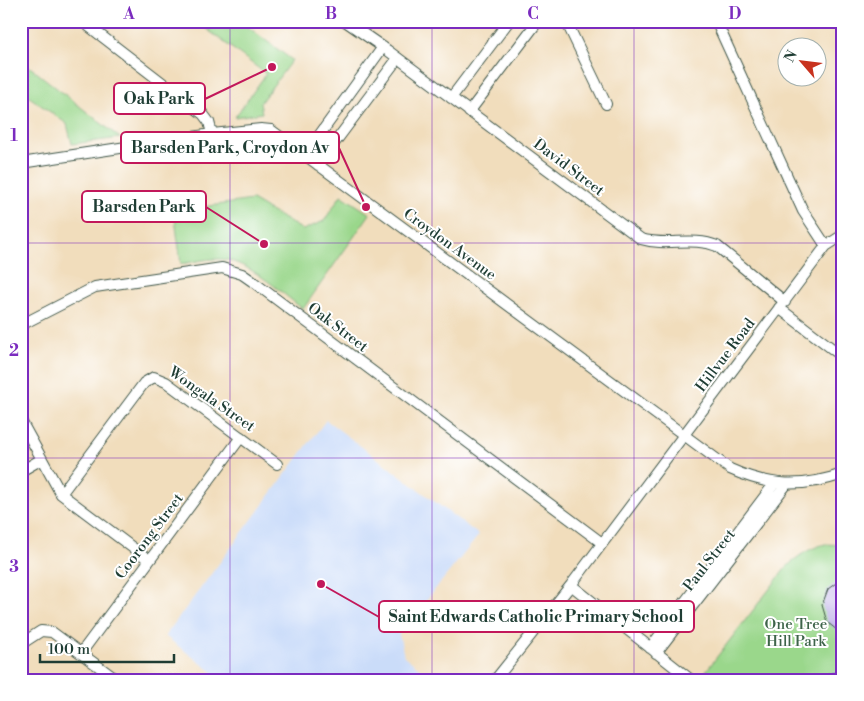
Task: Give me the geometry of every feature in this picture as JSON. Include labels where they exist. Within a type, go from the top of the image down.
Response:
[{"type":"street","points":[[82,21],[203,114],[209,122],[212,134]]},
{"type":"street","name":"David Street","points":[[345,21],[398,58],[641,239],[662,243],[696,240],[717,246],[843,357]]},
{"type":"street","points":[[451,98],[509,21]]},
{"type":"street","points":[[470,112],[538,21]]},
{"type":"street","points":[[566,21],[606,104]]},
{"type":"street","points":[[716,21],[803,211],[826,246],[843,235]]},
{"type":"street","points":[[305,155],[383,47]]},
{"type":"street","points":[[318,165],[398,58]]},
{"type":"street","name":"Croydon Avenue","points":[[21,163],[212,134],[261,129],[271,130],[730,469],[774,484],[832,479],[843,474]]},
{"type":"street","name":"Hillvue Road","points":[[495,680],[570,585],[826,246]]},
{"type":"street","name":"Oak Street","points":[[21,325],[95,287],[212,270],[232,270],[260,287],[602,542]]},
{"type":"street","name":"Wongala Street","points":[[61,494],[144,384],[154,377],[166,382],[277,464]]},
{"type":"street","points":[[21,421],[61,494],[149,560]]},
{"type":"street","name":"Coorong Street","points":[[81,653],[241,437]]},
{"type":"street","points":[[21,471],[42,459]]},
{"type":"street","points":[[832,479],[843,484]]},
{"type":"street","name":"Paul Street","points":[[653,651],[774,484]]},
{"type":"street","name":"Paul Street","points":[[653,651],[786,484]]},
{"type":"street","points":[[570,585],[691,680]]},
{"type":"street","points":[[21,644],[35,634],[46,630],[57,635],[117,680]]},
{"type":"shaded area","points":[[326,420],[479,535],[399,634],[404,656],[434,680],[223,680],[165,636]]},
{"type":"green space","points":[[196,21],[240,21],[292,60],[260,103],[262,113],[235,117],[266,74]]},
{"type":"green space","points":[[21,60],[120,138],[72,144],[67,124],[21,91]]},
{"type":"green space","points":[[341,195],[370,214],[303,309],[262,277],[239,264],[216,259],[181,264],[174,211],[252,200],[303,230],[324,221]]},
{"type":"green space","name":"One Tree Hill Park","points":[[825,544],[843,545],[843,680],[699,680],[785,569],[803,554]]},
{"type":"building","points":[[843,578],[843,635],[827,622],[822,605],[828,589]]},
{"type":"building","points":[[843,671],[843,680],[816,680],[831,673]]},
{"type":"place","name":"Oak Park","points":[[272,67]]},
{"type":"place","name":"Barsden Park, Croydon Av","points":[[366,207]]},
{"type":"place","name":"Barsden Park","points":[[264,244]]},
{"type":"place","name":"Saint Edwards Catholic Primary School","points":[[321,584]]}]
